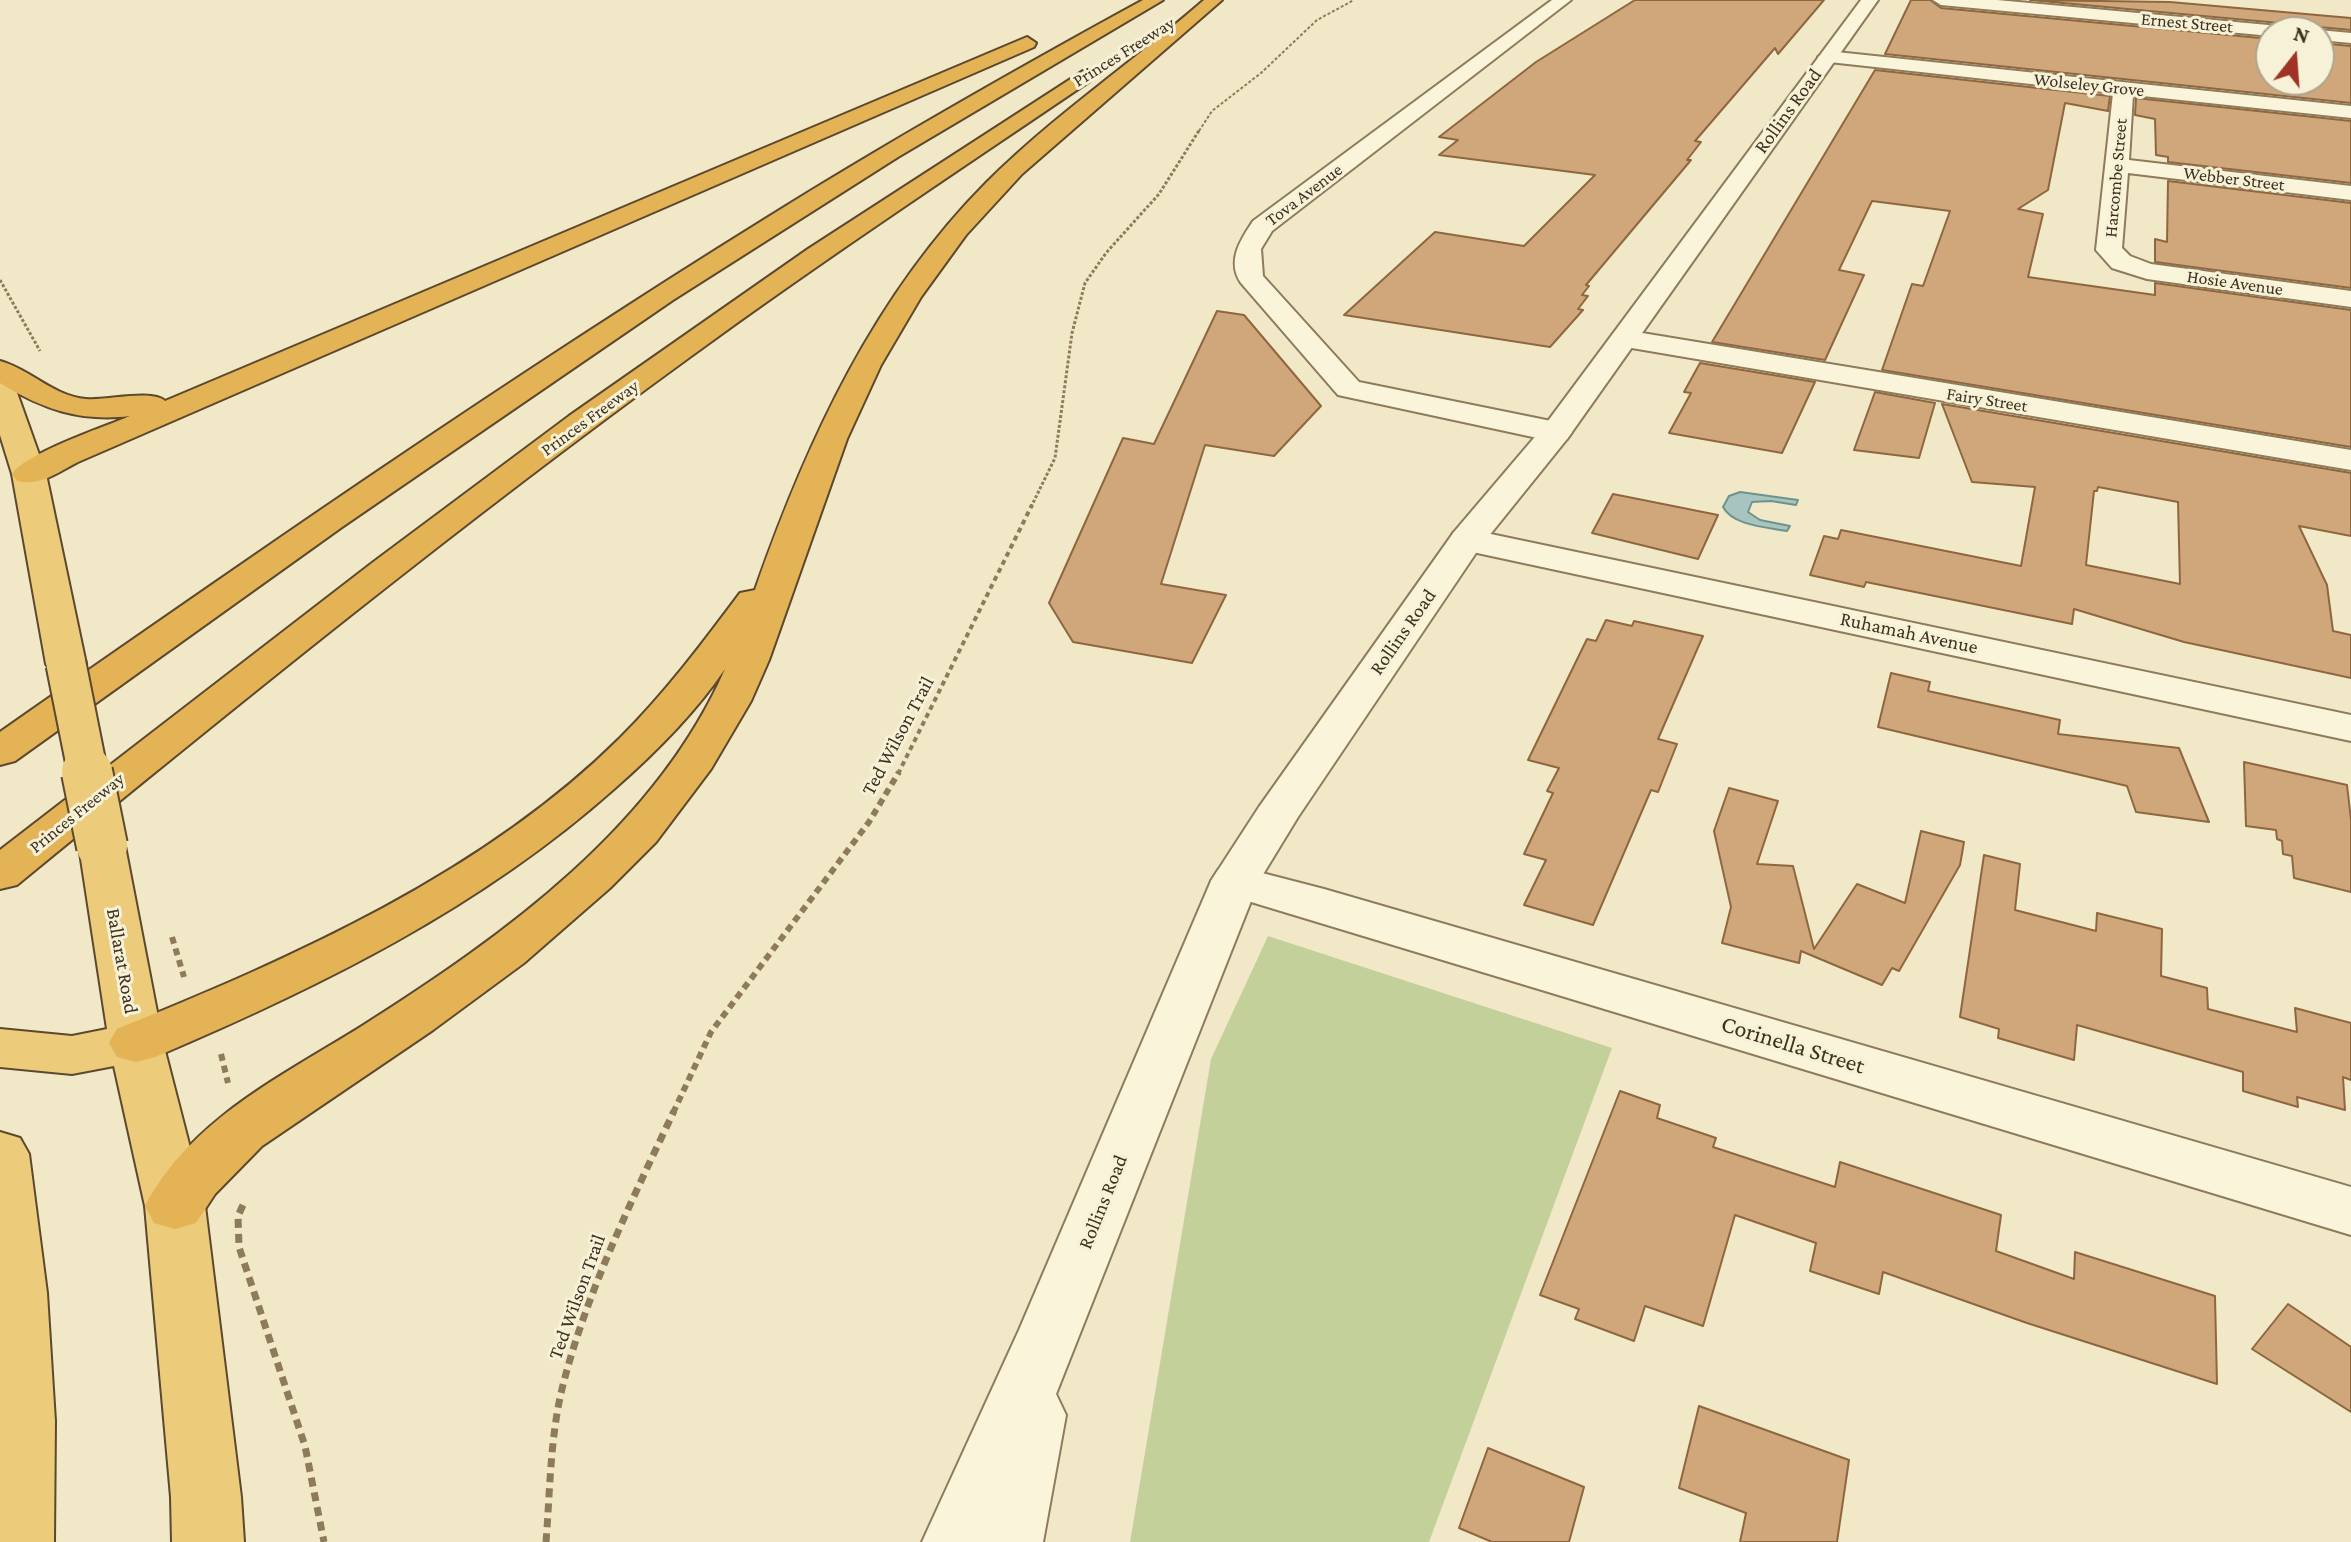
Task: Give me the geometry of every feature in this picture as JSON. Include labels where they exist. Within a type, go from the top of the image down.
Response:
[{"type":"highway","points":[[14,473],[66,455],[1129,0]]},
{"type":"highway","name":"Princes Freeway","points":[[0,752],[349,506],[742,245],[940,122],[1155,0]]},
{"type":"highway","name":"Princes Freeway","points":[[0,874],[251,674],[567,435],[754,299],[1100,66],[1208,0]]},
{"type":"highway","points":[[175,1206],[194,1176],[236,1135],[470,978],[541,924],[658,811],[712,734],[741,679],[792,537],[878,345],[911,292],[975,209],[1044,142],[1214,0]]},
{"type":"highway","points":[[0,370],[48,400],[76,409],[120,408],[206,395]]},
{"type":"highway","name":"Ballarat Road","points":[[0,387],[14,473],[66,664],[136,1043],[175,1206],[206,1497],[208,1542]]},
{"type":"highway","points":[[0,1048],[72,1055],[136,1043],[229,1006],[336,955],[438,898],[591,788],[699,677],[741,621],[792,537]]},
{"type":"highway","points":[[0,1154],[16,1293],[22,1421],[18,1542]]},
{"type":"street","name":"Tova Avenue","points":[[1556,432],[1349,389],[1250,277],[1248,249],[1262,226],[1563,0]]},
{"type":"street","name":"Rollins Road","points":[[958,1542],[1051,1330],[1235,881],[1275,817],[1467,540],[1556,432],[1870,0]]},
{"type":"street","name":"Ernest Street","points":[[1941,0],[2255,29]]},
{"type":"street","name":"Wolseley Grove","points":[[1827,57],[2351,112]]},
{"type":"street","name":"Harcombe Street","points":[[2121,262],[2109,250],[2124,88]]},
{"type":"street","name":"Webber Street","points":[[2117,165],[2351,193]]},
{"type":"street","name":"Hosie Avenue","points":[[2121,262],[2147,271],[2351,299]]},
{"type":"street","name":"Fairy Street","points":[[1624,339],[2351,460]]},
{"type":"street","name":"Ruhamah Avenue","points":[[1467,540],[2351,728]]},
{"type":"street","name":"Corinella Street","points":[[1235,881],[1322,904],[2351,1211]]},
{"type":"street","name":"Rollins Road","points":[[1007,1542],[1051,1330]]},
{"type":"path","name":"Ted Wilson Trail","points":[[546,1542],[554,1436],[562,1389],[598,1282],[635,1193],[711,1032],[861,834],[913,749],[992,581],[1055,458],[1072,333],[1085,283],[1106,253],[1159,194],[1212,111],[1261,73],[1317,20],[1354,0]]},
{"type":"path","points":[[218,1039],[231,1095]]},
{"type":"path","points":[[248,1196],[238,1216],[239,1247],[305,1446],[324,1542]]},
{"type":"green space","points":[[1268,936],[1612,1048],[1429,1542],[1130,1542],[1211,1059]]},
{"type":"water","points":[[1740,492],[1798,500],[1796,505],[1752,502],[1748,512],[1760,520],[1790,526],[1787,531],[1751,525],[1734,518],[1723,507],[1729,496]]},
{"type":"building","points":[[1635,0],[1824,0],[1778,54],[1775,48],[1695,141],[1701,142],[1687,160],[1691,160],[1586,285],[1589,286],[1582,295],[1588,296],[1578,309],[1583,310],[1550,347],[1344,315],[1435,232],[1524,246],[1595,175],[1439,155],[1458,140],[1439,137],[1536,62]]},
{"type":"building","points":[[1911,0],[1930,0],[1941,8],[2255,37],[2255,93],[1885,54]]},
{"type":"building","points":[[2030,0],[2170,2],[2328,16],[2255,16],[2255,21]]},
{"type":"building","points":[[2335,17],[2351,18],[2351,30],[2335,28]]},
{"type":"building","points":[[2335,44],[2351,46],[2351,103],[2284,96],[2335,96]]},
{"type":"building","points":[[1875,70],[2110,96],[2108,111],[2065,103],[2048,190],[2018,209],[2043,214],[2028,277],[2155,295],[2155,283],[2351,310],[2351,447],[1882,370],[1912,284],[1923,286],[1950,211],[1872,201],[1839,270],[1864,275],[1825,360],[1712,342]]},
{"type":"building","points":[[2136,98],[2351,121],[2351,183],[2168,162],[2168,157],[2156,155],[2155,119],[2135,115]]},
{"type":"building","points":[[2168,181],[2351,203],[2351,288],[2155,262],[2155,239],[2167,242]]},
{"type":"building","points":[[1217,311],[1244,315],[1321,406],[1274,456],[1205,445],[1161,584],[1226,595],[1192,663],[1073,642],[1049,603],[1123,438],[1154,444]]},
{"type":"building","points":[[1700,363],[1815,382],[1782,453],[1669,433],[1691,393],[1684,392]]},
{"type":"building","points":[[1875,392],[1935,403],[1919,458],[1854,450]]},
{"type":"building","points":[[1942,404],[2351,473],[2351,536],[2299,526],[2327,585],[2333,631],[2351,635],[2351,678],[2184,642],[2074,609],[2072,624],[1866,582],[1864,587],[1810,575],[1824,536],[1838,539],[1841,530],[2021,566],[2035,487],[1972,482]],"holes":[[[2098,487],[2178,502],[2180,584],[2086,565],[2094,491]]]},
{"type":"building","points":[[1613,494],[1718,515],[1698,559],[1592,533]]},
{"type":"building","points":[[1606,620],[1632,626],[1634,621],[1703,636],[1658,739],[1677,744],[1658,792],[1651,790],[1593,925],[1524,905],[1546,860],[1524,854],[1553,793],[1547,791],[1559,768],[1528,760],[1587,639],[1596,641]]},
{"type":"building","points":[[1891,673],[1930,682],[1928,691],[2060,720],[2058,734],[2179,748],[2209,822],[2136,812],[2127,786],[1878,727]]},
{"type":"building","points":[[2244,762],[2347,785],[2351,820],[2351,892],[2294,878],[2292,856],[2283,854],[2282,841],[2277,839],[2276,830],[2246,826]]},
{"type":"building","points":[[1729,788],[1778,801],[1757,864],[1793,866],[1814,949],[1857,884],[1905,903],[1921,831],[1964,842],[1960,865],[1899,971],[1892,968],[1882,985],[1801,951],[1799,963],[1722,943],[1731,907],[1714,831]]},
{"type":"building","points":[[1984,855],[2020,864],[2015,910],[2096,931],[2097,913],[2162,929],[2161,976],[2207,988],[2208,1009],[2297,1032],[2295,1008],[2351,1023],[2351,1080],[2343,1077],[2345,1110],[2297,1097],[2298,1107],[2243,1091],[2243,1072],[2077,1025],[2074,1060],[1998,1038],[1999,1029],[1960,1017]]},
{"type":"building","points":[[1620,1091],[1660,1105],[1657,1118],[1716,1138],[1713,1147],[1835,1187],[1840,1162],[2001,1215],[1996,1251],[2074,1279],[2075,1252],[2215,1296],[2217,1384],[2027,1323],[1883,1272],[1879,1294],[1810,1271],[1816,1243],[1735,1215],[1703,1326],[1645,1306],[1634,1341],[1575,1319],[1579,1309],[1540,1295]]},
{"type":"building","points":[[2288,1304],[2351,1347],[2351,1412],[2252,1349]]},
{"type":"building","points":[[1699,1406],[1849,1460],[1837,1542],[1740,1542],[1746,1513],[1679,1488]]},
{"type":"building","points":[[1488,1448],[1584,1487],[1569,1542],[1492,1542],[1459,1528]]}]
